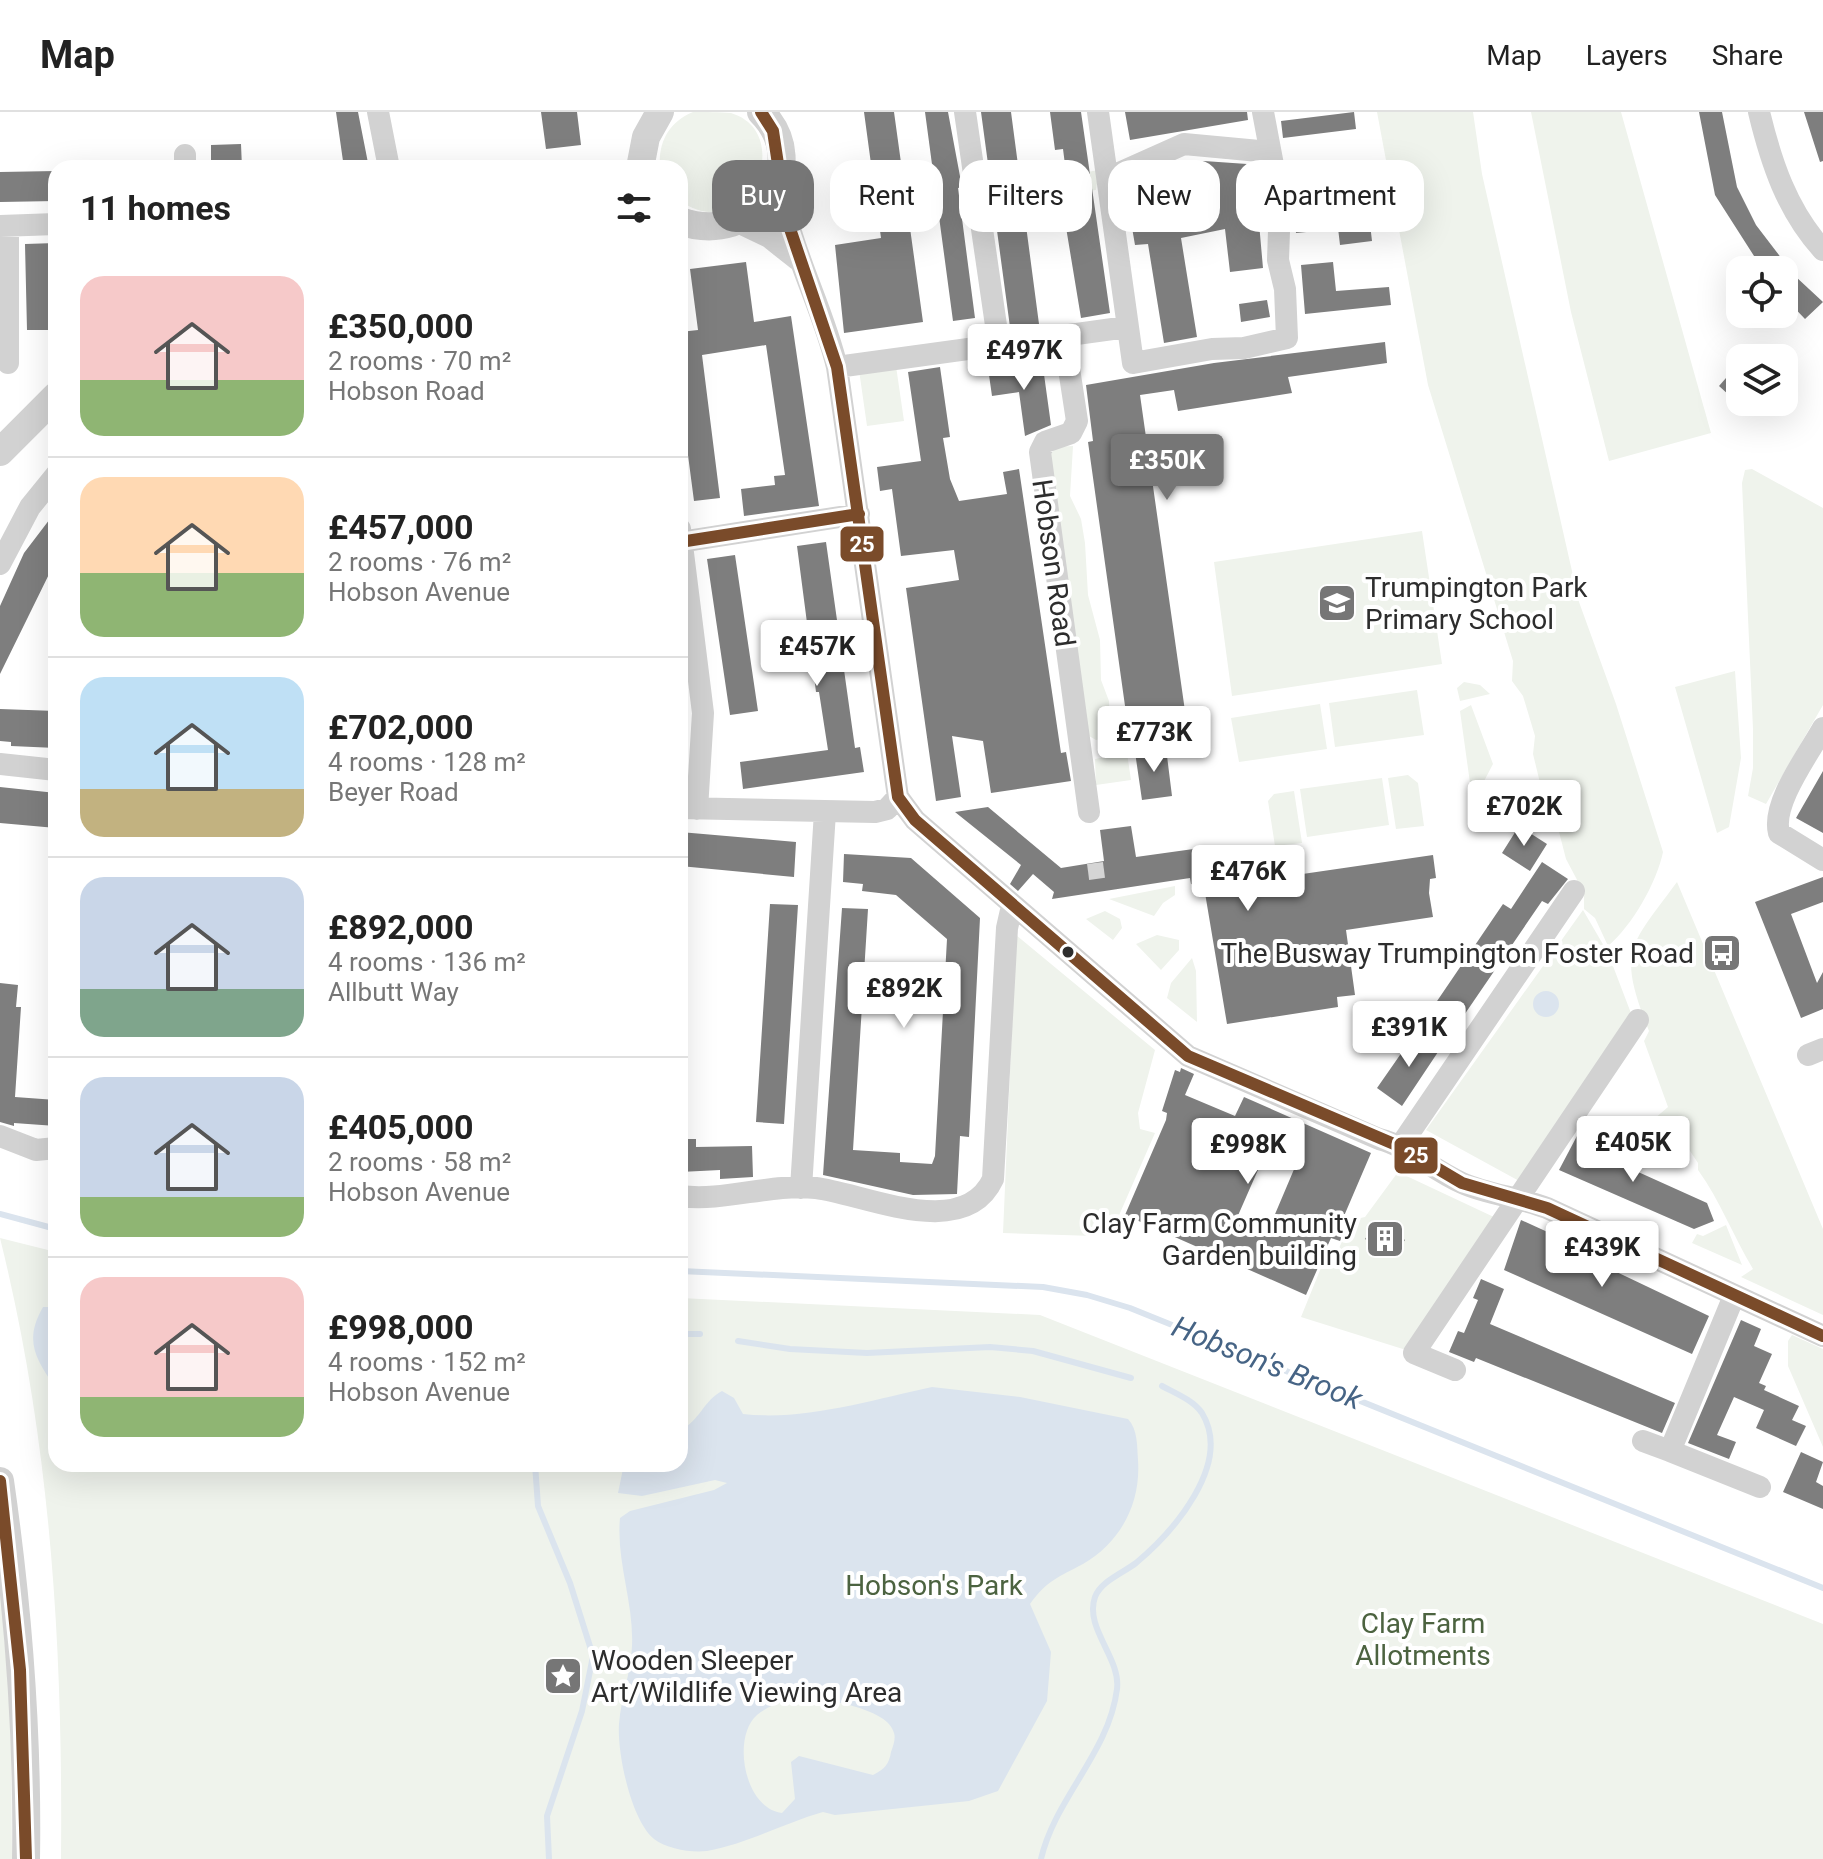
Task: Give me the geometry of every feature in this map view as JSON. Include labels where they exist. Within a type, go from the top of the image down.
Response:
[{"type":"street","points":[[378,112],[387,160]]},
{"type":"street","points":[[761,112],[777,141],[778,160]]},
{"type":"street","points":[[965,112],[999,346]]},
{"type":"street","points":[[1098,112],[1108,178]]},
{"type":"street","points":[[1115,232],[1133,363],[1212,349],[1244,348],[1287,338],[1285,289],[1278,260],[1280,202],[1263,112]]},
{"type":"street","points":[[1759,112],[1768,152],[1789,202],[1823,250]]},
{"type":"street","points":[[639,160],[657,115]]},
{"type":"street","points":[[1148,160],[1184,144],[1270,152]]},
{"type":"street","points":[[8,363],[4,226],[48,224]]},
{"type":"street","points":[[688,224],[712,228]]},
{"type":"street","points":[[758,232],[777,242],[798,260]]},
{"type":"street","points":[[791,232],[798,260],[831,342],[837,367],[898,797],[915,820],[1188,1056],[1379,1139],[1401,1145],[1459,1182],[1518,1196],[1823,1336]]},
{"type":"street","points":[[837,367],[1127,327]]},
{"type":"street","name":"Hobson Road","points":[[1064,336],[1077,421],[1071,433],[1043,443],[1040,458],[1089,812]]},
{"type":"street","points":[[0,452],[48,404]]},
{"type":"street","points":[[0,564],[30,507],[48,485]]},
{"type":"street","points":[[688,537],[859,514]]},
{"type":"street","points":[[688,599],[703,713],[688,809],[875,812],[887,809],[898,797]]},
{"type":"street","points":[[1823,728],[1780,805],[1776,822],[1779,833],[1823,860]]},
{"type":"street","points":[[0,764],[48,769]]},
{"type":"street","points":[[801,1188],[825,812]]},
{"type":"street","points":[[1401,1145],[1574,891]]},
{"type":"street","points":[[688,1197],[702,1199],[748,1191],[816,1188],[922,1213],[960,1206],[983,1196],[993,1179],[1007,928],[1012,906]]},
{"type":"street","points":[[1455,1370],[1414,1353],[1638,1020]]},
{"type":"street","points":[[0,1136],[36,1150],[48,1149]]},
{"type":"street","points":[[1670,1451],[1734,1296]]},
{"type":"street","points":[[1643,1441],[1760,1487]]},
{"type":"street","points":[[0,1481],[16,1614],[25,1743],[26,1859]]},
{"type":"green space","points":[[693,112],[731,113],[751,124],[761,142],[762,160],[712,160],[712,211],[705,212],[688,205],[688,160],[660,160],[663,141],[677,121]]},
{"type":"green space","points":[[1377,112],[1473,112],[1482,174],[1579,602],[1616,704],[1663,852],[1642,903],[1608,946],[1595,918],[1584,909],[1584,893],[1566,859],[1550,797],[1542,791],[1533,754],[1535,736],[1523,696],[1512,681],[1513,661],[1428,385],[1399,232],[1424,232],[1424,160],[1386,160]]},
{"type":"green space","points":[[1531,112],[1621,112],[1711,433],[1609,461],[1571,312]]},
{"type":"green space","points":[[1099,170],[1096,190],[1092,191],[1092,171]]},
{"type":"green space","points":[[896,366],[904,421],[867,426],[859,370]]},
{"type":"green space","points":[[1073,446],[1070,496],[1081,519],[1088,595],[1100,640],[1101,680],[1109,701],[1110,737],[1096,740],[1089,736],[1048,460],[1055,447]]},
{"type":"green space","points":[[1752,469],[1823,508],[1823,705],[1766,804],[1748,796],[1753,768],[1753,729],[1742,483],[1745,470]]},
{"type":"green space","points":[[1422,531],[1442,664],[1232,696],[1214,562]]},
{"type":"green space","points":[[1735,671],[1741,758],[1729,827],[1717,833],[1675,687]]},
{"type":"green space","points":[[1464,682],[1480,685],[1490,694],[1460,701],[1457,688]]},
{"type":"green space","points":[[1417,690],[1424,735],[1335,747],[1329,703]]},
{"type":"green space","points":[[1320,704],[1327,749],[1239,762],[1231,718]]},
{"type":"green space","points":[[1471,705],[1493,764],[1482,785],[1476,788],[1470,783],[1460,711]]},
{"type":"green space","points":[[1127,753],[1131,780],[1096,785],[1095,759]]},
{"type":"green space","points":[[1408,775],[1418,783],[1424,826],[1396,829],[1388,778]]},
{"type":"green space","points":[[1382,778],[1389,825],[1307,837],[1300,789]]},
{"type":"green space","points":[[1294,791],[1302,843],[1275,846],[1268,801],[1274,794]]},
{"type":"green space","points":[[1677,882],[1823,1229],[1823,1315],[1741,1277],[1753,1269],[1698,1170],[1698,1163],[1686,1145],[1688,1139],[1674,1130],[1669,1120],[1655,1132],[1647,1131],[1647,1125],[1668,1107],[1644,1041],[1649,1031],[1633,983],[1631,965],[1639,936]]},
{"type":"green space","points":[[1175,886],[1175,895],[1163,903],[1154,916],[1109,899]]},
{"type":"green space","points":[[1583,910],[1608,953],[1634,1021],[1521,1182],[1426,1130]]},
{"type":"green space","points":[[1105,911],[1120,919],[1122,928],[1113,940],[1086,919]]},
{"type":"green space","points":[[1016,935],[1155,1050],[1138,1113],[1140,1129],[1155,1133],[1117,1220],[1120,1228],[1094,1236],[1003,1233]]},
{"type":"green space","points":[[1157,935],[1179,940],[1179,950],[1161,970],[1136,944]]},
{"type":"green space","points":[[1192,958],[1196,971],[1197,1022],[1167,998],[1171,983]]},
{"type":"green space","points":[[1398,1172],[1496,1218],[1406,1350],[1301,1317],[1325,1258],[1333,1261],[1352,1220],[1365,1217]]},
{"type":"green space","points":[[1726,1225],[1742,1265],[1692,1243],[1697,1234],[1703,1236]]},
{"type":"green space","name":"Hobson's Park","points":[[0,1238],[48,1250],[48,1472],[688,1472],[688,1298],[1040,1315],[1823,1624],[1823,1859],[61,1859],[59,1702],[50,1547],[42,1469],[17,1315]]},
{"type":"green space","points":[[1792,1335],[1823,1349],[1823,1447],[1788,1366],[1788,1341]]},
{"type":"green space","points":[[0,1585],[11,1717],[12,1859],[0,1859]]},
{"type":"shaded area","points":[[1546,991],[1555,995],[1559,1004],[1555,1013],[1546,1017],[1537,1013],[1533,1004],[1537,995]]},
{"type":"shaded area","points":[[43,1307],[48,1307],[48,1376],[34,1348],[37,1319]]},
{"type":"shaded area","points":[[932,1387],[1020,1397],[1128,1419],[1131,1423],[1135,1433],[1138,1476],[1126,1520],[1108,1545],[1048,1584],[1030,1604],[1051,1652],[1047,1701],[998,1791],[969,1801],[835,1815],[823,1812],[737,1844],[707,1851],[679,1850],[659,1842],[646,1830],[632,1802],[620,1752],[619,1724],[630,1666],[632,1630],[620,1550],[620,1518],[630,1511],[714,1490],[727,1483],[715,1480],[642,1496],[618,1493],[622,1472],[688,1472],[688,1425],[722,1391],[734,1398],[743,1414],[790,1415]],"holes":[[[809,1698],[870,1712],[890,1725],[895,1738],[889,1760],[873,1775],[799,1756],[791,1762],[795,1799],[782,1813],[769,1809],[751,1786],[746,1771],[745,1739],[749,1726],[757,1715],[775,1704]]]},
{"type":"building","points":[[336,112],[358,112],[367,160],[343,160]]},
{"type":"building","points":[[541,112],[577,112],[581,145],[546,149]]},
{"type":"building","points":[[864,112],[894,112],[901,160],[870,160]]},
{"type":"building","points":[[925,112],[948,112],[959,171],[959,232],[964,232],[975,318],[953,321],[941,232],[943,160],[931,160]]},
{"type":"building","points":[[981,112],[1011,112],[1017,160],[987,160]]},
{"type":"building","points":[[1050,112],[1081,112],[1088,160],[1064,160],[1063,149],[1055,150]]},
{"type":"building","points":[[1125,112],[1247,112],[1248,120],[1130,140]]},
{"type":"building","points":[[1354,112],[1356,129],[1283,138],[1281,121]]},
{"type":"building","points":[[1699,112],[1722,112],[1737,187],[1756,225],[1780,256],[1754,256],[1715,195]]},
{"type":"building","points":[[1804,112],[1823,112],[1823,161],[1820,162]]},
{"type":"building","points":[[241,144],[242,160],[211,160],[211,145]]},
{"type":"building","points":[[1220,162],[1236,163],[1236,232],[1260,232],[1263,268],[1230,272],[1225,229],[1220,230]]},
{"type":"building","points":[[48,171],[48,201],[0,202],[0,172]]},
{"type":"building","points":[[1092,188],[1110,313],[1081,318],[1067,232],[1092,232]]},
{"type":"building","points":[[880,232],[911,232],[923,322],[844,333],[835,245],[881,238]]},
{"type":"building","points":[[997,232],[1027,232],[1039,324],[1010,327]]},
{"type":"building","points":[[1133,232],[1210,232],[1181,238],[1197,337],[1164,343],[1148,244],[1135,245]]},
{"type":"building","points":[[1338,232],[1371,232],[1372,241],[1340,245]]},
{"type":"building","points":[[48,243],[48,330],[27,330],[25,244]]},
{"type":"building","points":[[746,262],[754,322],[791,316],[819,506],[744,516],[741,489],[775,485],[774,476],[785,475],[766,345],[702,355],[720,498],[694,501],[688,455],[688,331],[698,330],[690,269]]},
{"type":"building","points":[[1333,262],[1336,291],[1389,287],[1391,305],[1305,314],[1301,265]]},
{"type":"building","points":[[1798,279],[1823,302],[1805,319],[1798,312]]},
{"type":"building","points":[[1267,300],[1270,317],[1241,322],[1239,304]]},
{"type":"building","points":[[1385,342],[1387,363],[1288,377],[1292,393],[1178,411],[1174,390],[1140,395],[1185,711],[1127,720],[1088,442],[1093,441],[1086,385],[1214,363]]},
{"type":"building","points":[[1042,360],[1051,425],[1025,436],[1019,392],[992,396],[988,368]]},
{"type":"building","points":[[940,367],[950,437],[943,438],[950,479],[959,501],[1007,494],[1003,472],[1019,469],[1061,753],[1066,752],[1071,781],[991,793],[983,741],[952,736],[961,797],[936,801],[906,588],[959,580],[954,550],[901,556],[892,489],[880,491],[877,467],[921,461],[908,372]]},
{"type":"building","points":[[1726,378],[1726,392],[1719,386]]},
{"type":"building","points":[[48,522],[48,576],[0,674],[0,606],[24,553]]},
{"type":"building","points":[[826,542],[855,748],[860,747],[864,772],[743,789],[740,762],[828,750],[819,692],[816,692],[797,546]]},
{"type":"building","points":[[735,555],[758,711],[730,715],[707,559]]},
{"type":"building","points":[[0,709],[48,711],[48,748],[11,746],[11,742],[0,741]]},
{"type":"building","points":[[1166,748],[1172,796],[1142,800],[1135,752]]},
{"type":"building","points":[[1823,771],[1823,833],[1796,818]]},
{"type":"building","points":[[0,787],[48,792],[48,827],[0,823]]},
{"type":"building","points":[[988,807],[1061,868],[1104,861],[1100,830],[1131,826],[1136,857],[1215,846],[1220,886],[1433,855],[1436,878],[1430,879],[1429,893],[1433,917],[1346,930],[1355,995],[1337,997],[1338,1007],[1227,1024],[1204,887],[1191,884],[1190,878],[1052,899],[1054,892],[1033,874],[1018,891],[1010,884],[1021,865],[955,812]]},
{"type":"building","points":[[1519,826],[1547,844],[1530,871],[1502,853]]},
{"type":"building","points":[[688,833],[796,842],[794,877],[688,867]]},
{"type":"building","points":[[844,854],[911,858],[980,918],[969,1137],[960,1136],[957,1194],[913,1195],[823,1175],[842,908],[868,909],[853,1150],[900,1153],[900,1162],[932,1164],[935,1156],[947,939],[896,895],[862,891],[863,884],[843,882]]},
{"type":"building","points":[[1542,862],[1568,879],[1548,904],[1542,901],[1458,1024],[1433,1007],[1503,904],[1511,909]]},
{"type":"building","points":[[1823,877],[1823,902],[1791,914],[1817,983],[1823,972],[1823,1009],[1801,1018],[1755,902]]},
{"type":"building","points":[[770,904],[798,905],[784,1124],[756,1122]]},
{"type":"building","points":[[0,983],[18,985],[16,1007],[21,1007],[15,1097],[48,1099],[48,1125],[14,1123],[14,1126],[0,1122]]},
{"type":"building","points":[[1416,1032],[1440,1049],[1402,1106],[1377,1088]]},
{"type":"building","points":[[1181,1068],[1194,1074],[1185,1095],[1235,1116],[1244,1097],[1371,1153],[1344,1216],[1350,1218],[1340,1241],[1331,1238],[1306,1295],[1125,1215],[1166,1120],[1167,1113],[1162,1111],[1175,1070],[1180,1072]],"holes":[[[1265,1154],[1295,1167],[1267,1233],[1236,1220]]]},
{"type":"building","points":[[1578,1134],[1619,1154],[1616,1162],[1707,1203],[1714,1221],[1694,1229],[1559,1170]]},
{"type":"building","points":[[688,1139],[696,1139],[696,1147],[752,1146],[753,1177],[720,1179],[720,1170],[688,1172]]},
{"type":"building","points":[[1521,1220],[1565,1240],[1562,1246],[1709,1316],[1692,1354],[1504,1270]]},
{"type":"building","name":"Clay Farm Community Garden building","points":[[1377,1221],[1405,1240],[1393,1257],[1365,1239]]},
{"type":"building","points":[[1481,1279],[1504,1289],[1490,1324],[1675,1403],[1662,1433],[1476,1358],[1474,1362],[1449,1352],[1458,1331],[1464,1333],[1478,1300],[1473,1298]]},
{"type":"building","points":[[1741,1320],[1761,1329],[1754,1346],[1772,1354],[1759,1383],[1766,1386],[1764,1390],[1799,1406],[1792,1420],[1806,1426],[1796,1446],[1756,1428],[1764,1410],[1734,1397],[1717,1435],[1736,1442],[1729,1459],[1688,1443]]},
{"type":"building","points":[[1801,1452],[1823,1462],[1816,1482],[1823,1486],[1823,1509],[1783,1492]]},
{"type":"waterway","name":"Hobson's Brook","points":[[0,1214],[48,1227]]},
{"type":"waterway","name":"Hobson's Brook","points":[[688,1271],[1043,1287],[1087,1295],[1130,1308],[1823,1588]]},
{"type":"waterway","points":[[688,1334],[700,1334]]},
{"type":"waterway","points":[[738,1341],[790,1349],[867,1353],[990,1347],[1033,1351],[1131,1378]]},
{"type":"waterway","points":[[1041,1859],[1058,1816],[1104,1734],[1117,1689],[1114,1666],[1094,1620],[1095,1597],[1107,1582],[1136,1563],[1166,1534],[1194,1496],[1210,1454],[1210,1433],[1202,1413],[1189,1401],[1162,1386]]},
{"type":"waterway","points":[[536,1472],[538,1506],[570,1583],[593,1656],[582,1711],[547,1816],[549,1859]]},
{"type":"tunnel","points":[[1095,863],[1098,886]]},
{"type":"transit line","name":"25","points":[[761,112],[773,131],[786,217],[837,367],[898,797],[915,820],[1188,1056],[1401,1147],[1462,1183],[1547,1208],[1823,1336]]},
{"type":"transit line","name":"25","points":[[688,541],[859,514]]},
{"type":"transit line","name":"25","points":[[0,1481],[20,1670],[26,1859]]},
{"type":"place","name":"Trumpington Park Primary School","points":[[1337,603]]},
{"type":"place","name":"The Busway Trumpington Foster Road","points":[[1722,953]]},
{"type":"place","name":"Clay Farm Community Garden building","points":[[1385,1239]]},
{"type":"place","name":"Wooden Sleeper Art/Wildlife Viewing Area","points":[[563,1676]]},
{"type":"park label","name":"Clay Farm Allotments","points":[[1423,1639]]}]
